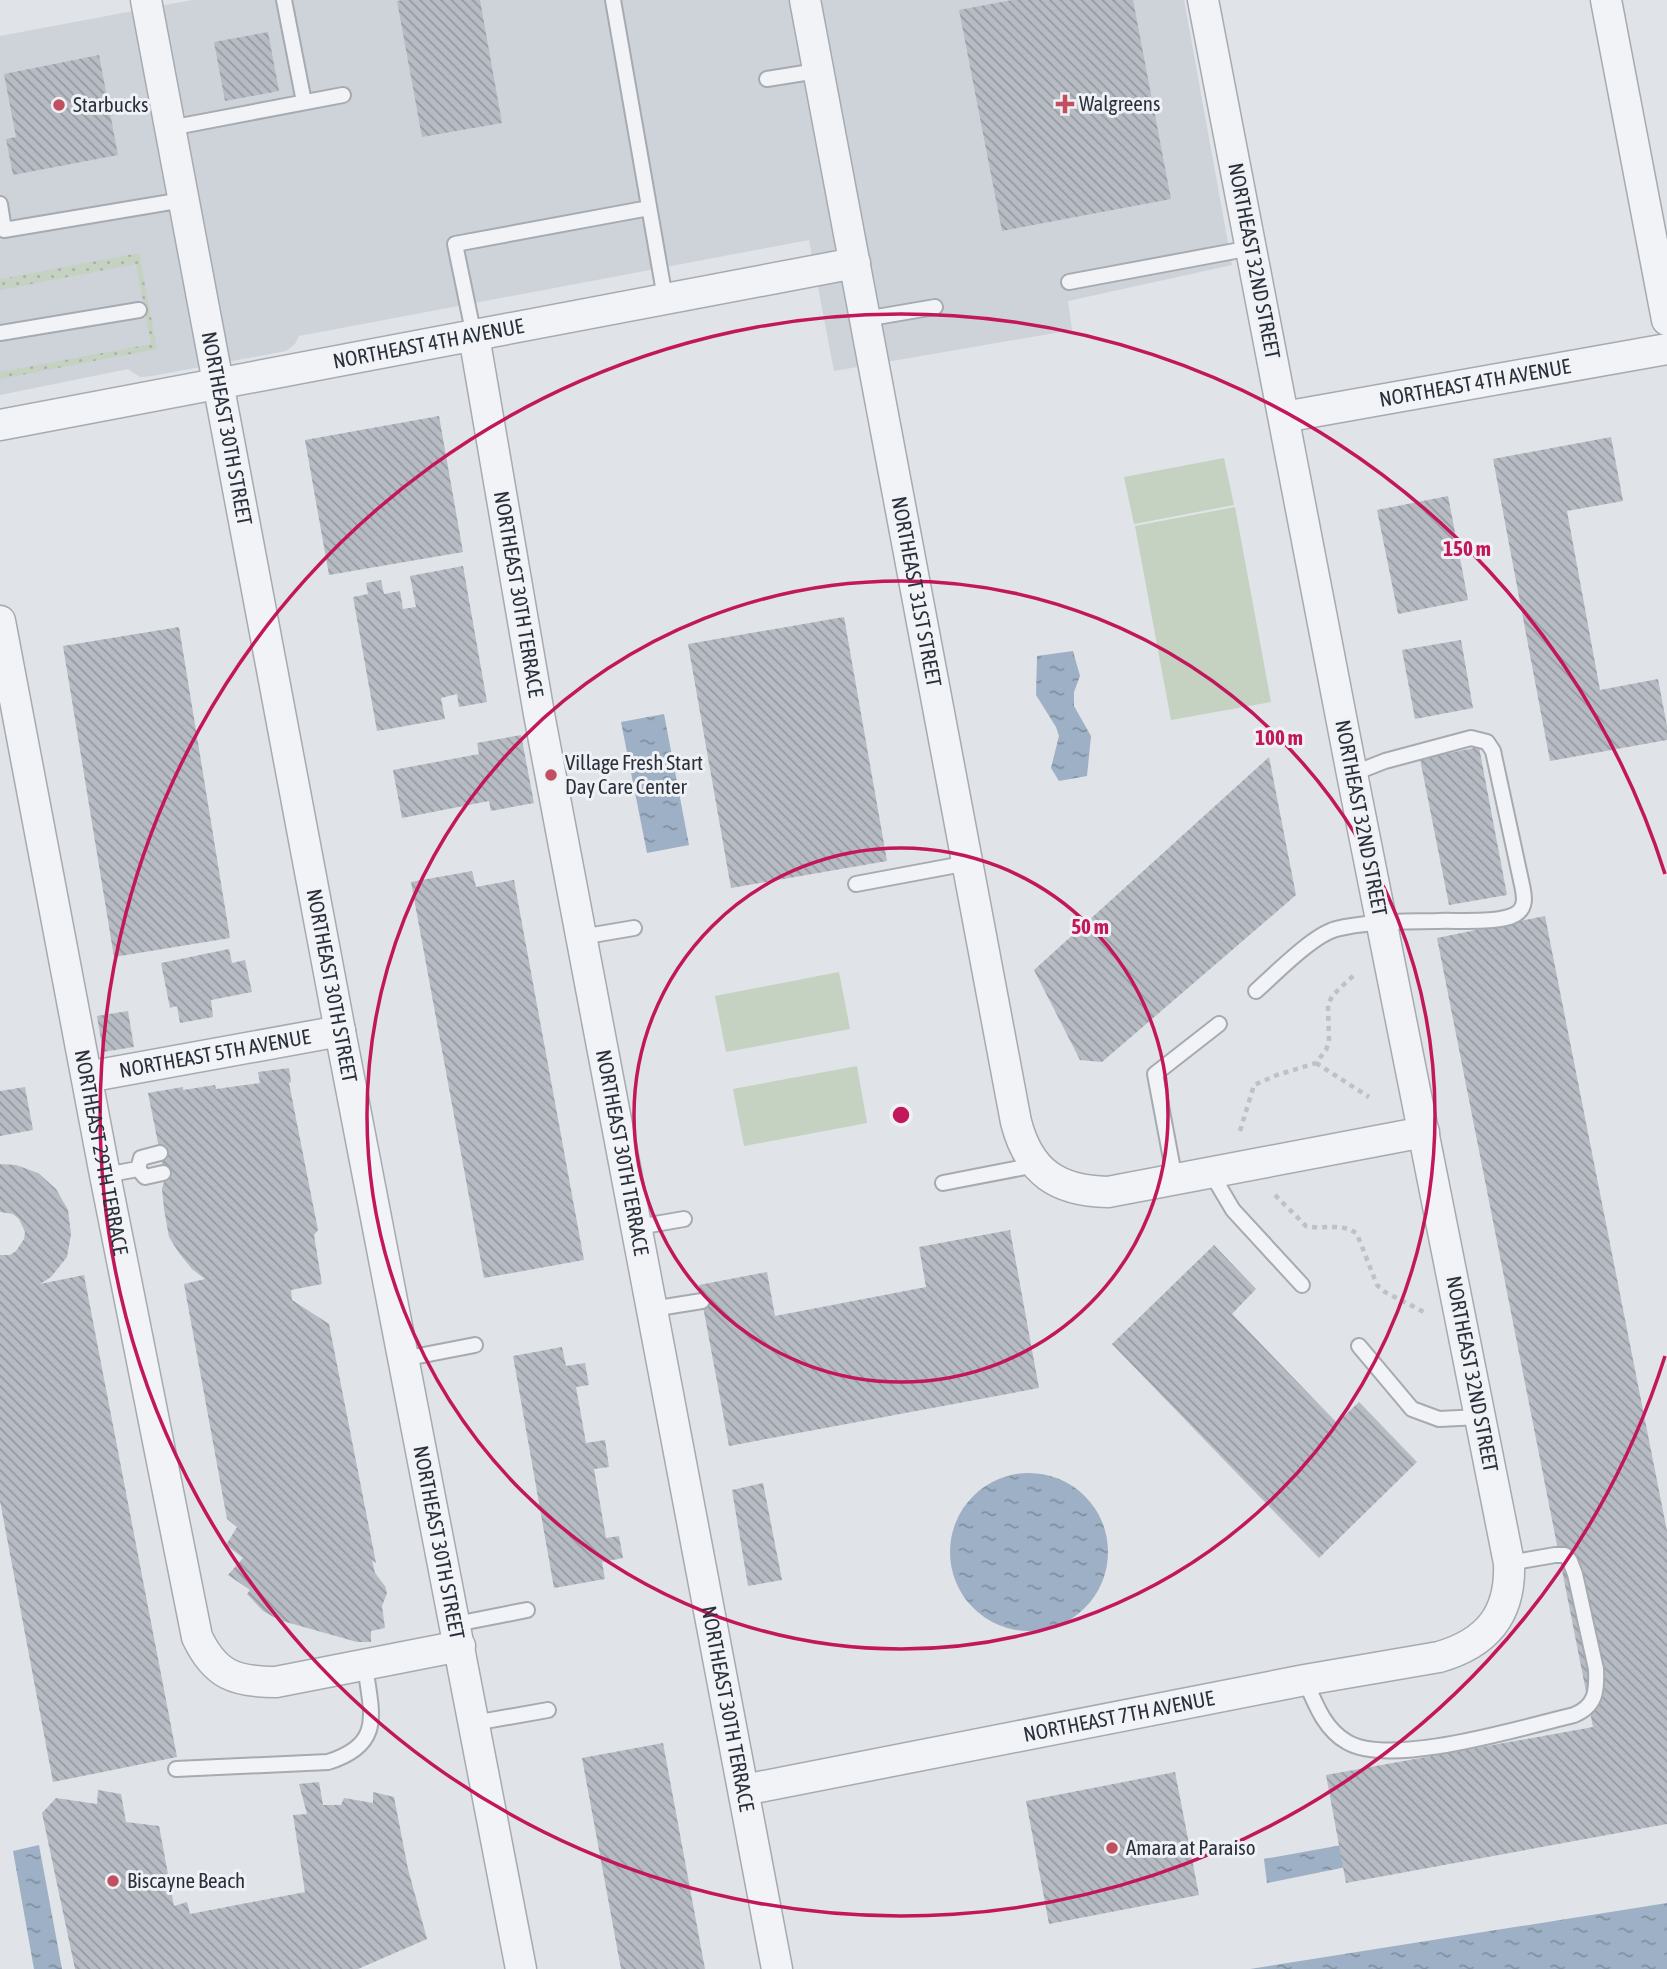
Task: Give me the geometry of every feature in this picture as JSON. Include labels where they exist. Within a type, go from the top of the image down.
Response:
[{"type":"street","name":"NORTHEAST 30TH STREET","points":[[146,0],[340,1031],[521,1969]]},
{"type":"street","name":"NORTHEAST 31ST STREET","points":[[805,0],[1016,1122],[1023,1145],[1041,1170]]},
{"type":"street","name":"NORTHEAST 32ND STREET","points":[[1203,0],[1352,774],[1509,1563],[1508,1594],[1503,1609],[1487,1631]]},
{"type":"street","points":[[1606,0],[1666,305]]},
{"type":"street","name":"NORTHEAST 4TH AVENUE","points":[[0,425],[855,263]]},
{"type":"street","name":"NORTHEAST 30TH TERRACE","points":[[474,336],[536,701],[777,1969]]},
{"type":"street","name":"NORTHEAST 4TH AVENUE","points":[[1284,417],[1667,349]]},
{"type":"street","name":"NORTHEAST 29TH TERRACE","points":[[0,621],[105,1175],[197,1637],[204,1652],[225,1673],[249,1681],[276,1682],[365,1665]]},
{"type":"street","name":"NORTHEAST 5TH AVENUE","points":[[87,1077],[340,1031]]},
{"type":"street","points":[[1041,1170],[1065,1186],[1108,1192],[1424,1132]]},
{"type":"street","name":"NORTHEAST 7TH AVENUE","points":[[744,1790],[1305,1680],[1439,1657],[1469,1646],[1487,1631]]},
{"type":"street","points":[[365,1665],[458,1635]]},
{"type":"lane","points":[[285,0],[304,102]]},
{"type":"lane","points":[[612,0],[666,298]]},
{"type":"lane","points":[[767,79],[817,71]]},
{"type":"lane","points":[[170,128],[344,95]]},
{"type":"lane","points":[[0,204],[4,230],[183,200]]},
{"type":"lane","points":[[474,336],[454,244],[649,208]]},
{"type":"lane","points":[[1069,282],[1251,248]]},
{"type":"lane","points":[[865,319],[935,307]]},
{"type":"lane","points":[[0,333],[139,310]]},
{"type":"lane","points":[[1256,991],[1321,935],[1334,929],[1382,924],[1491,920],[1516,914],[1522,907],[1522,885],[1493,751],[1487,742],[1471,738],[1385,761],[1352,774]]},
{"type":"lane","points":[[856,884],[968,863]]},
{"type":"lane","points":[[581,937],[634,928]]},
{"type":"lane","points":[[1175,1180],[1155,1074],[1219,1024]]},
{"type":"lane","points":[[138,1169],[141,1157],[160,1153]]},
{"type":"lane","points":[[105,1175],[138,1169]]},
{"type":"lane","points":[[138,1169],[145,1177],[163,1174]]},
{"type":"lane","points":[[943,1183],[1041,1170]]},
{"type":"lane","points":[[1211,1174],[1233,1210],[1302,1285]]},
{"type":"lane","points":[[638,1227],[684,1219]]},
{"type":"lane","points":[[652,1309],[702,1301]]},
{"type":"lane","points":[[403,1359],[475,1345]]},
{"type":"lane","points":[[1360,1346],[1412,1409],[1439,1419],[1480,1417]]},
{"type":"lane","points":[[1305,1680],[1320,1714],[1331,1728],[1346,1742],[1365,1749],[1407,1750],[1460,1741],[1586,1710],[1597,1685],[1596,1669],[1570,1562],[1564,1555],[1555,1555],[1509,1563]]},
{"type":"lane","points":[[458,1635],[527,1610]]},
{"type":"lane","points":[[176,1769],[328,1762],[348,1755],[362,1744],[369,1730],[371,1711],[365,1665]]},
{"type":"lane","points":[[474,1723],[548,1710]]},
{"type":"path","points":[[1240,1131],[1254,1085],[1316,1063],[1326,1050],[1329,1042],[1328,1004],[1333,995],[1356,973]]},
{"type":"path","points":[[1316,1063],[1369,1097]]},
{"type":"path","points":[[1275,1195],[1306,1226],[1351,1229],[1357,1234],[1377,1285],[1424,1312]]},
{"type":"shaded area","points":[[192,0],[1184,0],[1232,265],[1068,301],[1072,330],[834,371],[809,240],[299,336],[295,344],[286,351],[152,376],[140,377],[128,369],[0,395],[0,36]]},
{"type":"green space","points":[[139,253],[157,349],[0,379],[0,372],[151,344],[136,264],[0,290],[0,276],[1,279]]},
{"type":"green space","points":[[1224,458],[1234,505],[1134,524],[1124,477]]},
{"type":"green space","points":[[1235,507],[1271,702],[1171,720],[1135,526]]},
{"type":"green space","points":[[839,972],[850,1029],[726,1052],[715,996]]},
{"type":"green space","points":[[857,1066],[867,1123],[744,1146],[733,1089]]},
{"type":"water","points":[[1073,651],[1080,676],[1074,692],[1074,706],[1091,736],[1087,776],[1059,781],[1051,768],[1059,736],[1036,695],[1037,656]]},
{"type":"water","points":[[664,714],[689,845],[647,853],[621,722]]},
{"type":"water","points":[[1029,1473],[1059,1479],[1085,1496],[1102,1522],[1108,1552],[1102,1582],[1085,1608],[1059,1625],[1029,1631],[999,1625],[973,1608],[956,1582],[950,1552],[956,1522],[973,1496],[999,1479]]},
{"type":"water","points":[[39,1845],[62,1969],[34,1969],[13,1851]]},
{"type":"water","points":[[1342,1845],[1346,1867],[1267,1883],[1264,1859]]},
{"type":"water","points":[[1667,1903],[1667,1969],[1250,1969]]},
{"type":"building","points":[[480,0],[502,123],[422,137],[397,1]]},
{"type":"building","name":"Walgreens","points":[[1012,0],[1133,0],[1171,199],[1002,231],[959,10]]},
{"type":"building","points":[[268,32],[279,91],[225,101],[214,42]]},
{"type":"building","name":"Starbucks","points":[[99,55],[118,155],[13,175],[6,139],[16,137],[4,74]]},
{"type":"building","points":[[439,416],[463,552],[329,575],[305,440]]},
{"type":"building","points":[[1611,437],[1623,501],[1567,511],[1600,690],[1658,679],[1667,740],[1550,761],[1493,459]]},
{"type":"building","points":[[1448,496],[1468,600],[1398,614],[1377,510]]},
{"type":"building","points":[[463,566],[487,702],[459,707],[457,694],[441,698],[445,719],[377,731],[353,597],[368,594],[366,583],[381,580],[384,594],[400,591],[403,609],[416,607],[410,576]]},
{"type":"building","points":[[844,617],[887,861],[731,888],[688,644]]},
{"type":"building","points":[[179,627],[230,938],[114,957],[63,646]]},
{"type":"building","points":[[1461,640],[1473,708],[1415,719],[1402,650]]},
{"type":"building","points":[[521,735],[534,803],[491,811],[489,801],[402,818],[393,770],[479,754],[477,743]]},
{"type":"building","points":[[1479,747],[1507,895],[1449,905],[1420,759]]},
{"type":"building","points":[[1269,757],[1296,895],[1102,1062],[1080,1060],[1034,970]]},
{"type":"building","points":[[472,871],[476,887],[514,880],[584,1260],[484,1278],[411,882]]},
{"type":"building","points":[[1545,916],[1667,1531],[1667,1824],[1346,1883],[1326,1775],[1593,1727],[1437,938]]},
{"type":"building","points":[[229,949],[232,963],[245,960],[252,992],[211,1000],[213,1017],[180,1023],[177,1006],[170,1008],[161,963]]},
{"type":"building","points":[[128,1011],[134,1047],[103,1052],[97,1016]]},
{"type":"building","points":[[289,1068],[289,1083],[318,1230],[314,1235],[322,1284],[291,1290],[292,1300],[329,1324],[376,1563],[372,1560],[375,1573],[387,1593],[382,1606],[385,1628],[371,1631],[371,1642],[357,1642],[279,1620],[263,1611],[247,1594],[250,1590],[228,1575],[243,1558],[226,1545],[237,1527],[227,1519],[184,1284],[205,1279],[192,1269],[169,1237],[164,1209],[162,1189],[165,1178],[148,1093],[183,1087],[183,1090],[215,1085],[216,1089],[260,1083],[258,1072]]},
{"type":"building","points":[[25,1087],[33,1130],[0,1136],[0,1091]]},
{"type":"building","points":[[0,1164],[16,1165],[38,1173],[56,1189],[68,1210],[71,1234],[67,1257],[51,1277],[40,1284],[84,1275],[177,1757],[53,1782],[0,1501],[0,1255],[10,1255],[16,1251],[25,1232],[19,1219],[13,1214],[0,1212]]},
{"type":"building","points":[[1010,1230],[1039,1388],[729,1446],[699,1285],[767,1272],[775,1316],[926,1287],[919,1247]]},
{"type":"building","points":[[1214,1245],[1256,1289],[1232,1314],[1337,1423],[1359,1402],[1417,1462],[1319,1558],[1112,1344]]},
{"type":"building","points":[[562,1347],[566,1366],[585,1363],[589,1385],[576,1387],[586,1443],[605,1440],[609,1467],[594,1469],[606,1538],[619,1536],[623,1558],[602,1562],[605,1579],[554,1588],[513,1356]]},
{"type":"building","points":[[763,1483],[782,1580],[748,1586],[732,1490]]},
{"type":"building","points":[[663,1743],[705,1969],[621,1969],[582,1758]]},
{"type":"building","name":"Amara at Paraiso","points":[[1175,1772],[1199,1895],[1049,1924],[1026,1801]]},
{"type":"building","name":"Biscayne Beach","points":[[319,1782],[323,1805],[341,1805],[344,1798],[373,1803],[373,1792],[394,1797],[408,1869],[427,1939],[358,1969],[75,1969],[42,1813],[56,1798],[97,1804],[98,1790],[121,1794],[126,1822],[159,1826],[174,1906],[187,1902],[190,1914],[305,1892],[293,1815],[307,1814],[299,1784]]},
{"type":"place","name":"Walgreens","points":[[1065,104]]},
{"type":"place","name":"Starbucks","points":[[59,105]]},
{"type":"place","name":"Village Fresh Start Day Care Center","points":[[551,775]]},
{"type":"place","name":"Amara at Paraiso","points":[[1112,1848]]},
{"type":"place","name":"Biscayne Beach","points":[[113,1881]]}]
